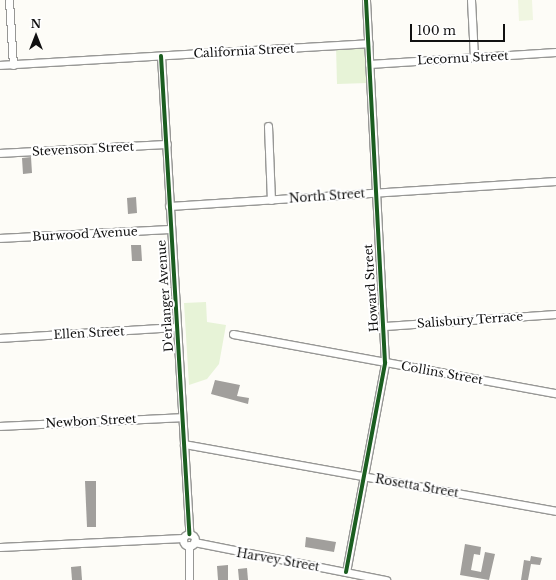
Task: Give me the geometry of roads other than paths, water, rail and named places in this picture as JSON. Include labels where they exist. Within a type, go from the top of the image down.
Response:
[{"type":"street","points":[[9,0],[13,65]]},
{"type":"street","name":"Howard Street","points":[[346,572],[384,363],[385,326],[375,193],[366,0]]},
{"type":"street","points":[[471,0],[474,57]]},
{"type":"street","name":"California Street","points":[[0,65],[206,55],[226,49],[368,43]]},
{"type":"street","name":"Lecornu Street","points":[[369,64],[556,52]]},
{"type":"street","name":"D'erlanger Avenue","points":[[162,56],[170,230],[184,444],[186,536]]},
{"type":"street","points":[[268,126],[271,200]]},
{"type":"street","name":"Stevenson Street","points":[[0,153],[167,144]]},
{"type":"street","name":"North Street","points":[[169,206],[556,181]]},
{"type":"street","name":"Burwood Avenue","points":[[0,238],[170,230]]},
{"type":"street","name":"Salisbury Terrace","points":[[385,326],[556,314]]},
{"type":"street","name":"Ellen Street","points":[[0,338],[177,328]]},
{"type":"street","name":"Collins Street","points":[[233,334],[384,363],[556,393]]},
{"type":"street","name":"Newbon Street","points":[[0,426],[182,417]]},
{"type":"street","name":"Rosetta Street","points":[[184,444],[556,511]]},
{"type":"street","points":[[0,547],[186,536],[192,544],[190,580]]},
{"type":"street","name":"Harvey Street","points":[[192,544],[386,580]]}]
